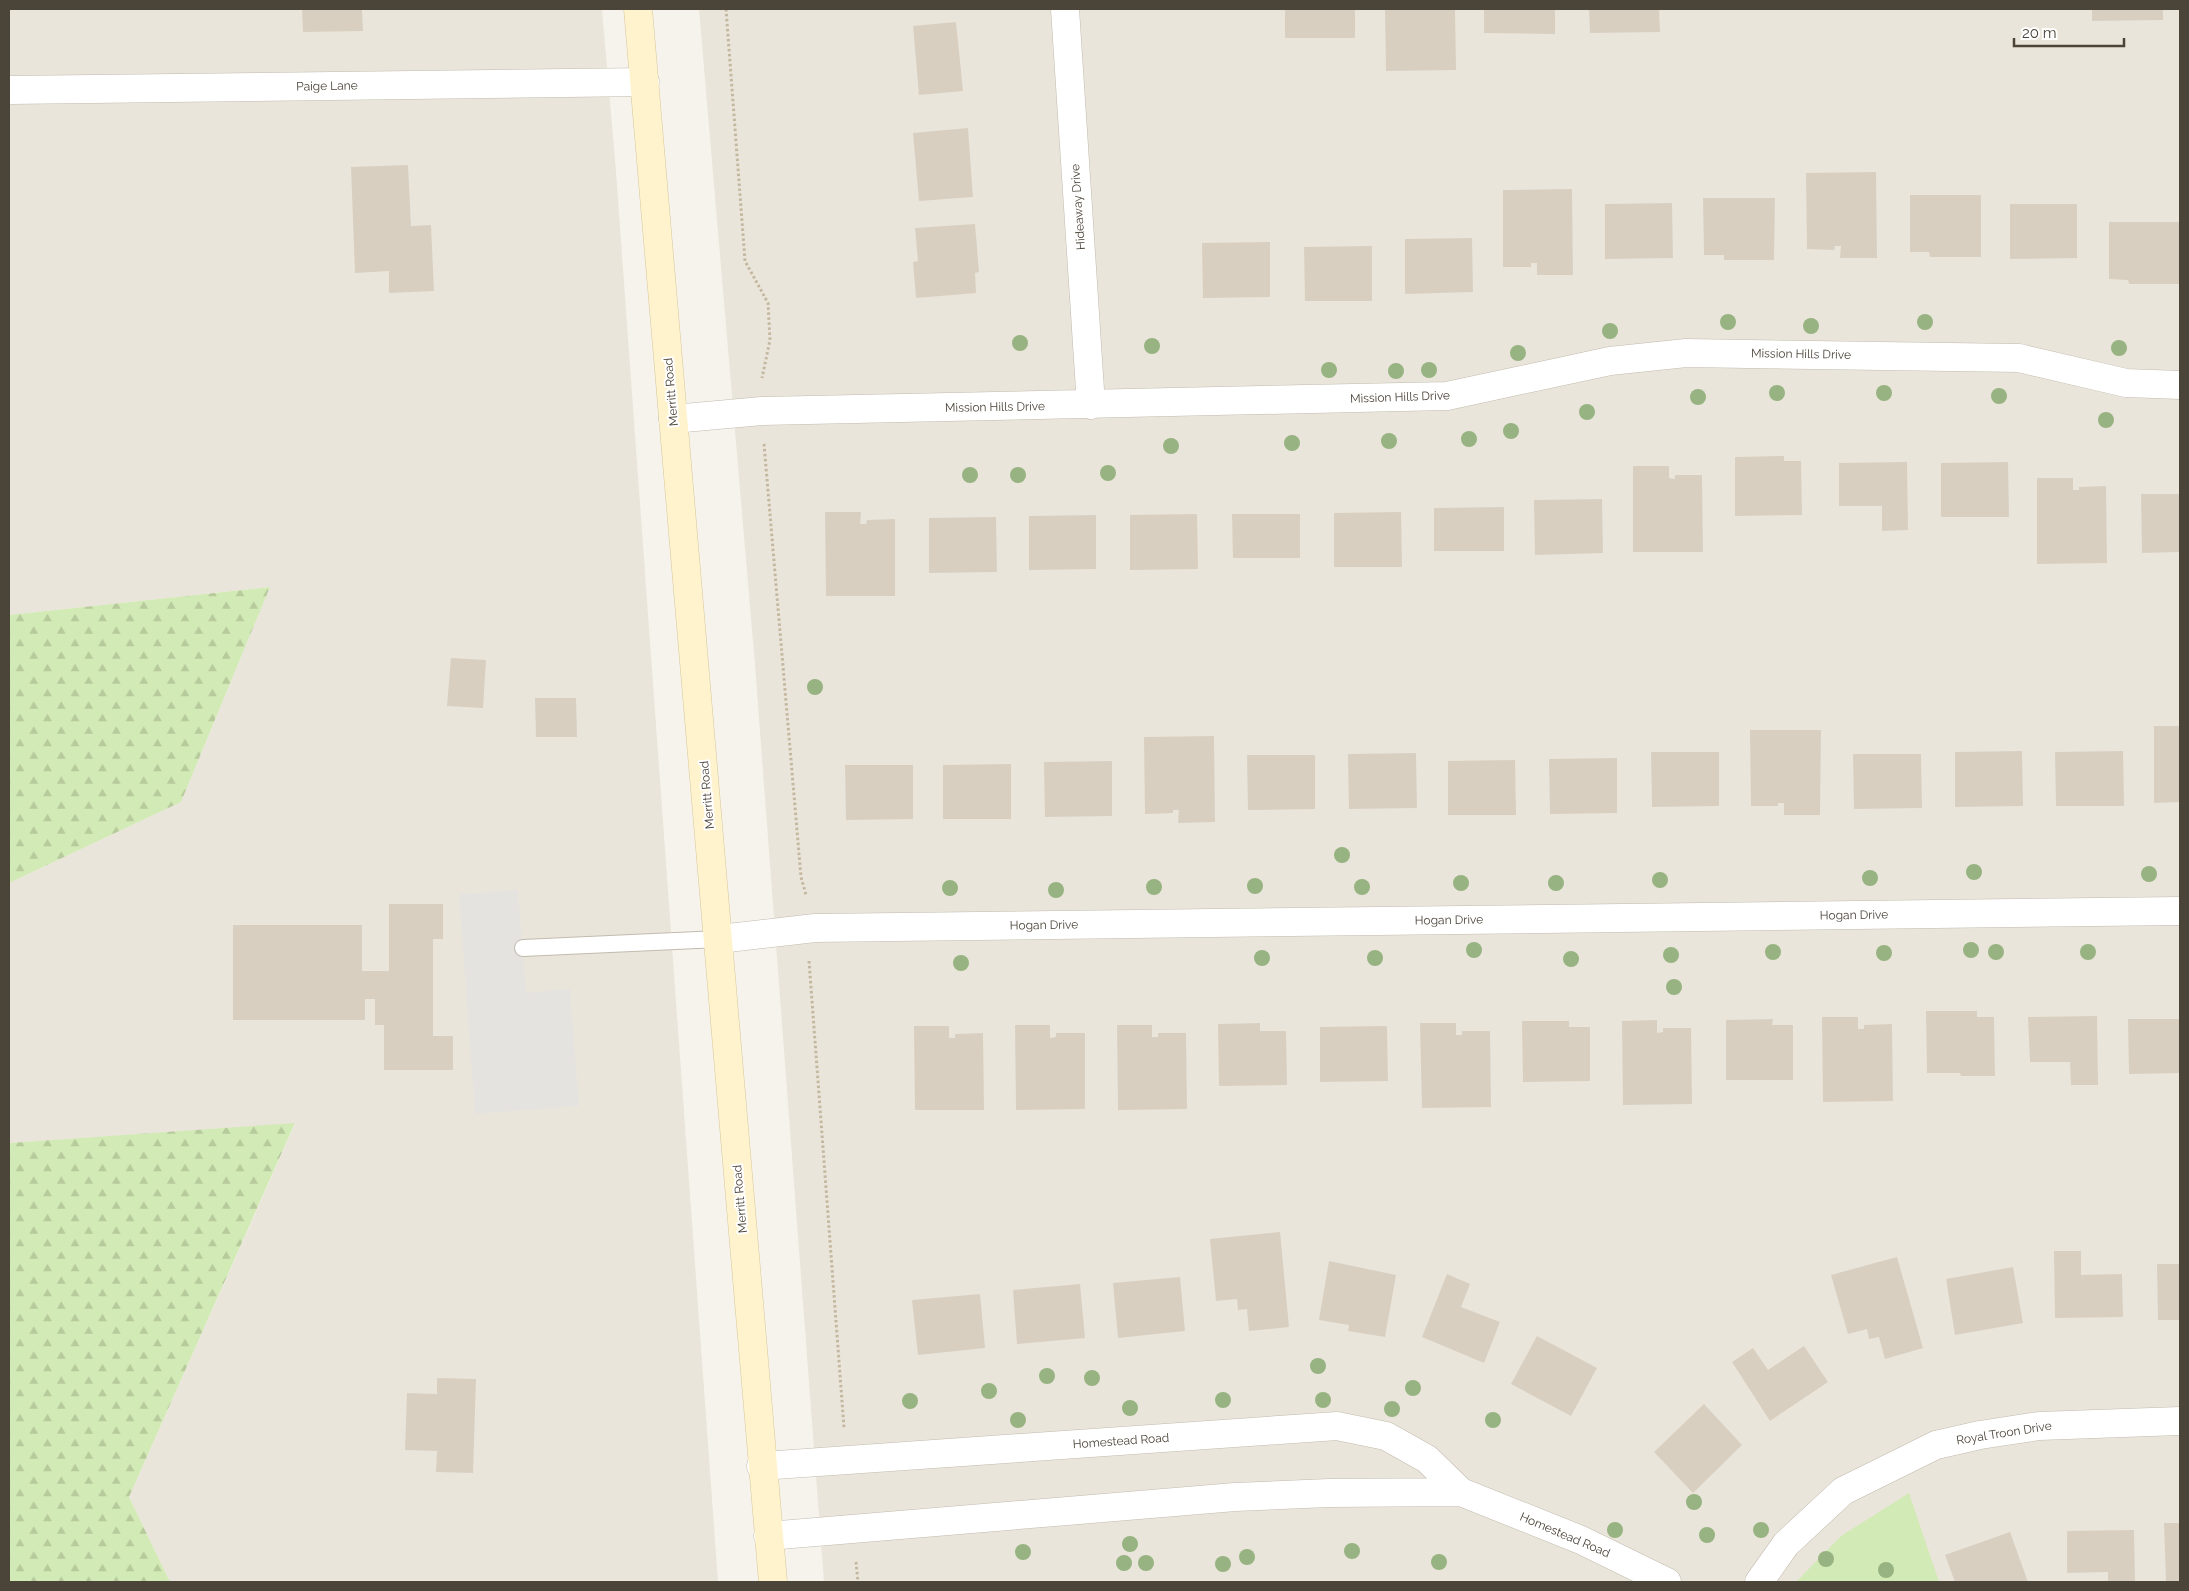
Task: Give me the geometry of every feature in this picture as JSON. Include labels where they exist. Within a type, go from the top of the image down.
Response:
[{"type":"street","name":"Merritt Road","points":[[638,9],[719,939],[761,1466],[773,1582]]},
{"type":"street","name":"Hideaway Drive","points":[[1065,9],[1091,405]]},
{"type":"street","name":"Paige Lane","points":[[9,90],[645,82]]},
{"type":"street","name":"Mission Hills Drive","points":[[673,419],[762,411],[1447,396],[1610,361],[1686,353],[2019,358],[2126,383],[2180,385]]},
{"type":"street","name":"Hogan Drive","points":[[719,939],[815,928],[2180,911]]},
{"type":"street","name":"Royal Troon Drive","points":[[1759,1582],[1786,1544],[1844,1491],[1936,1445],[1980,1435],[2039,1426],[2180,1421]]},
{"type":"street","name":"Homestead Road","points":[[761,1466],[1337,1426],[1386,1436],[1428,1459],[1461,1492]]},
{"type":"street","name":"Homestead Road","points":[[768,1536],[1235,1498],[1329,1493],[1461,1492],[1581,1540],[1667,1582]]},
{"type":"lane","points":[[523,948],[719,939]]},
{"type":"path","points":[[726,9],[745,261],[768,302],[770,340],[767,362],[760,384]]},
{"type":"path","points":[[764,438],[801,877],[807,898]]},
{"type":"path","points":[[808,955],[845,1433]]},
{"type":"path","points":[[856,1554],[858,1582]]},
{"type":"shaded area","points":[[9,9],[602,9],[616,172],[718,1582],[170,1582],[129,1497],[295,1124],[9,1143],[9,883],[181,802],[270,587],[9,615]]},
{"type":"shaded area","points":[[699,9],[2180,9],[2180,1582],[824,1582],[755,665]]},
{"type":"shaded area","points":[[518,890],[526,993],[570,989],[579,1106],[475,1114],[459,894]]},
{"type":"green space","points":[[270,587],[181,802],[9,883],[9,615]]},
{"type":"green space","points":[[295,1123],[129,1497],[170,1582],[9,1582],[9,1143]]},
{"type":"green space","points":[[1909,1493],[1939,1582],[1796,1582],[1841,1536]]},
{"type":"building","points":[[302,9],[362,9],[363,31],[303,32]]},
{"type":"building","points":[[1285,9],[1355,9],[1355,38],[1285,38]]},
{"type":"building","points":[[1385,9],[1455,9],[1456,70],[1386,71]]},
{"type":"building","points":[[1484,9],[1555,9],[1555,34],[1484,33]]},
{"type":"building","points":[[1589,9],[1659,9],[1660,32],[1590,33]]},
{"type":"building","points":[[2092,9],[2163,9],[2163,20],[2092,21]]},
{"type":"building","points":[[956,22],[963,91],[919,95],[913,26]]},
{"type":"building","points":[[968,128],[973,197],[919,201],[913,133]]},
{"type":"building","points":[[408,165],[411,226],[431,225],[434,291],[389,293],[389,271],[355,273],[351,167]]},
{"type":"building","points":[[1876,172],[1877,258],[1840,258],[1841,246],[1835,246],[1834,250],[1807,249],[1806,173]]},
{"type":"building","points":[[1572,189],[1573,275],[1537,275],[1537,263],[1531,263],[1531,267],[1503,267],[1503,190]]},
{"type":"building","points":[[1910,195],[1981,195],[1981,257],[1930,257],[1929,252],[1910,252]]},
{"type":"building","points":[[1703,198],[1775,198],[1774,260],[1724,260],[1724,255],[1704,255]]},
{"type":"building","points":[[1672,203],[1673,258],[1605,259],[1605,204]]},
{"type":"building","points":[[2010,204],[2077,204],[2077,258],[2010,259]]},
{"type":"building","points":[[2109,222],[2180,222],[2179,284],[2129,284],[2128,280],[2109,279]]},
{"type":"building","points":[[975,224],[979,272],[975,273],[976,293],[916,298],[913,262],[918,261],[915,228]]},
{"type":"building","points":[[1472,238],[1473,292],[1405,294],[1405,239]]},
{"type":"building","points":[[1270,242],[1270,297],[1203,298],[1202,243]]},
{"type":"building","points":[[1372,246],[1372,301],[1305,301],[1304,247]]},
{"type":"building","points":[[1784,456],[1784,461],[1801,461],[1802,515],[1735,516],[1735,457]]},
{"type":"building","points":[[1907,462],[1908,530],[1882,531],[1882,506],[1839,506],[1839,463]]},
{"type":"building","points":[[2008,462],[2009,517],[1941,517],[1941,463]]},
{"type":"building","points":[[1633,466],[1669,466],[1669,478],[1675,479],[1675,475],[1702,475],[1703,552],[1633,552]]},
{"type":"building","points":[[2037,478],[2073,478],[2073,490],[2079,490],[2079,487],[2106,486],[2107,563],[2037,564]]},
{"type":"building","points":[[2141,494],[2180,494],[2180,552],[2142,553]]},
{"type":"building","points":[[1602,499],[1603,553],[1535,555],[1534,500]]},
{"type":"building","points":[[1504,507],[1504,551],[1434,551],[1434,508]]},
{"type":"building","points":[[825,512],[861,512],[860,524],[866,524],[867,520],[895,519],[895,596],[826,596]]},
{"type":"building","points":[[1401,512],[1402,567],[1334,567],[1334,513]]},
{"type":"building","points":[[1197,514],[1198,569],[1130,570],[1130,515]]},
{"type":"building","points":[[1232,514],[1300,514],[1300,558],[1233,558]]},
{"type":"building","points":[[1096,515],[1096,569],[1029,570],[1029,516]]},
{"type":"building","points":[[996,517],[997,572],[929,573],[929,518]]},
{"type":"building","points":[[451,658],[486,660],[483,708],[447,706]]},
{"type":"building","points":[[535,698],[576,698],[577,737],[536,737]]},
{"type":"building","points":[[2154,726],[2180,726],[2180,802],[2154,803]]},
{"type":"building","points":[[1750,730],[1821,730],[1820,815],[1784,815],[1784,803],[1778,803],[1778,806],[1751,806]]},
{"type":"building","points":[[1214,736],[1215,822],[1178,823],[1179,810],[1173,810],[1173,813],[1145,814],[1144,737]]},
{"type":"building","points":[[2022,751],[2023,806],[1955,807],[1955,752]]},
{"type":"building","points":[[2123,751],[2124,806],[2056,806],[2055,752]]},
{"type":"building","points":[[1651,752],[1719,752],[1719,806],[1652,807]]},
{"type":"building","points":[[1416,753],[1417,808],[1349,809],[1348,754]]},
{"type":"building","points":[[1853,754],[1921,754],[1922,808],[1854,809]]},
{"type":"building","points":[[1247,755],[1315,755],[1315,809],[1248,810]]},
{"type":"building","points":[[1617,758],[1617,813],[1550,814],[1549,759]]},
{"type":"building","points":[[1515,760],[1516,815],[1448,815],[1448,761]]},
{"type":"building","points":[[1112,761],[1112,816],[1045,817],[1044,762]]},
{"type":"building","points":[[1011,764],[1011,819],[943,819],[943,765]]},
{"type":"building","points":[[845,765],[913,765],[913,819],[846,820]]},
{"type":"building","points":[[389,904],[443,904],[443,939],[433,939],[433,1036],[453,1036],[453,1070],[384,1070],[384,1025],[375,1025],[375,999],[365,999],[365,1020],[233,1020],[233,925],[362,925],[362,971],[389,971]]},
{"type":"building","points":[[1926,1011],[1977,1011],[1977,1017],[1994,1017],[1995,1076],[1927,1073]]},
{"type":"building","points":[[2097,1016],[2098,1085],[2071,1085],[2070,1062],[2030,1062],[2028,1017]]},
{"type":"building","points":[[1822,1017],[1858,1017],[1858,1029],[1864,1029],[1864,1025],[1892,1024],[1893,1101],[1823,1102]]},
{"type":"building","points":[[1773,1019],[1772,1025],[1793,1025],[1793,1080],[1726,1080],[1726,1020]]},
{"type":"building","points":[[2128,1019],[2180,1019],[2180,1073],[2129,1074]]},
{"type":"building","points":[[1657,1020],[1657,1033],[1663,1032],[1663,1028],[1691,1028],[1692,1104],[1623,1105],[1622,1021]]},
{"type":"building","points":[[1522,1021],[1569,1021],[1569,1027],[1590,1027],[1590,1081],[1523,1082]]},
{"type":"building","points":[[1260,1023],[1260,1031],[1286,1031],[1287,1085],[1219,1086],[1218,1024]]},
{"type":"building","points":[[1420,1023],[1456,1023],[1456,1035],[1462,1035],[1462,1031],[1490,1031],[1491,1107],[1422,1108]]},
{"type":"building","points":[[1015,1025],[1050,1025],[1050,1038],[1056,1037],[1056,1033],[1085,1033],[1085,1109],[1016,1110]]},
{"type":"building","points":[[1117,1025],[1152,1025],[1152,1037],[1158,1037],[1158,1033],[1186,1033],[1187,1109],[1118,1110]]},
{"type":"building","points":[[914,1026],[949,1026],[949,1038],[955,1038],[955,1034],[983,1033],[984,1110],[915,1110]]},
{"type":"building","points":[[1387,1026],[1388,1081],[1320,1082],[1320,1027]]},
{"type":"building","points":[[1280,1232],[1289,1327],[1249,1331],[1247,1309],[1238,1310],[1237,1299],[1216,1301],[1210,1239]]},
{"type":"building","points":[[2054,1251],[2081,1251],[2081,1275],[2122,1274],[2123,1317],[2055,1318]]},
{"type":"building","points":[[1897,1257],[1923,1348],[1885,1359],[1879,1337],[1869,1339],[1867,1329],[1848,1334],[1831,1275]]},
{"type":"building","points":[[1329,1261],[1396,1275],[1385,1337],[1348,1331],[1349,1325],[1319,1320]]},
{"type":"building","points":[[2157,1264],[2180,1264],[2180,1320],[2158,1320]]},
{"type":"building","points":[[2013,1267],[2023,1323],[1955,1335],[1946,1279]]},
{"type":"building","points":[[1447,1274],[1470,1284],[1461,1307],[1500,1322],[1484,1363],[1422,1337]]},
{"type":"building","points":[[1180,1277],[1185,1331],[1118,1338],[1113,1283]]},
{"type":"building","points":[[1080,1284],[1085,1338],[1017,1344],[1013,1290]]},
{"type":"building","points":[[980,1294],[985,1348],[918,1355],[912,1300]]},
{"type":"building","points":[[1537,1336],[1597,1368],[1571,1416],[1511,1384]]},
{"type":"building","points":[[1804,1346],[1828,1382],[1770,1421],[1732,1362],[1753,1348],[1768,1370]]},
{"type":"building","points":[[437,1378],[476,1379],[473,1473],[436,1472],[437,1451],[405,1450],[407,1393],[437,1394]]},
{"type":"building","points":[[1704,1404],[1742,1445],[1693,1493],[1654,1452]]},
{"type":"building","points":[[2164,1523],[2180,1523],[2180,1582],[2166,1582]]},
{"type":"building","points":[[2134,1530],[2135,1582],[2108,1582],[2108,1572],[2067,1573],[2067,1531]]},
{"type":"building","points":[[2010,1532],[2028,1582],[1955,1582],[1945,1555]]}]
